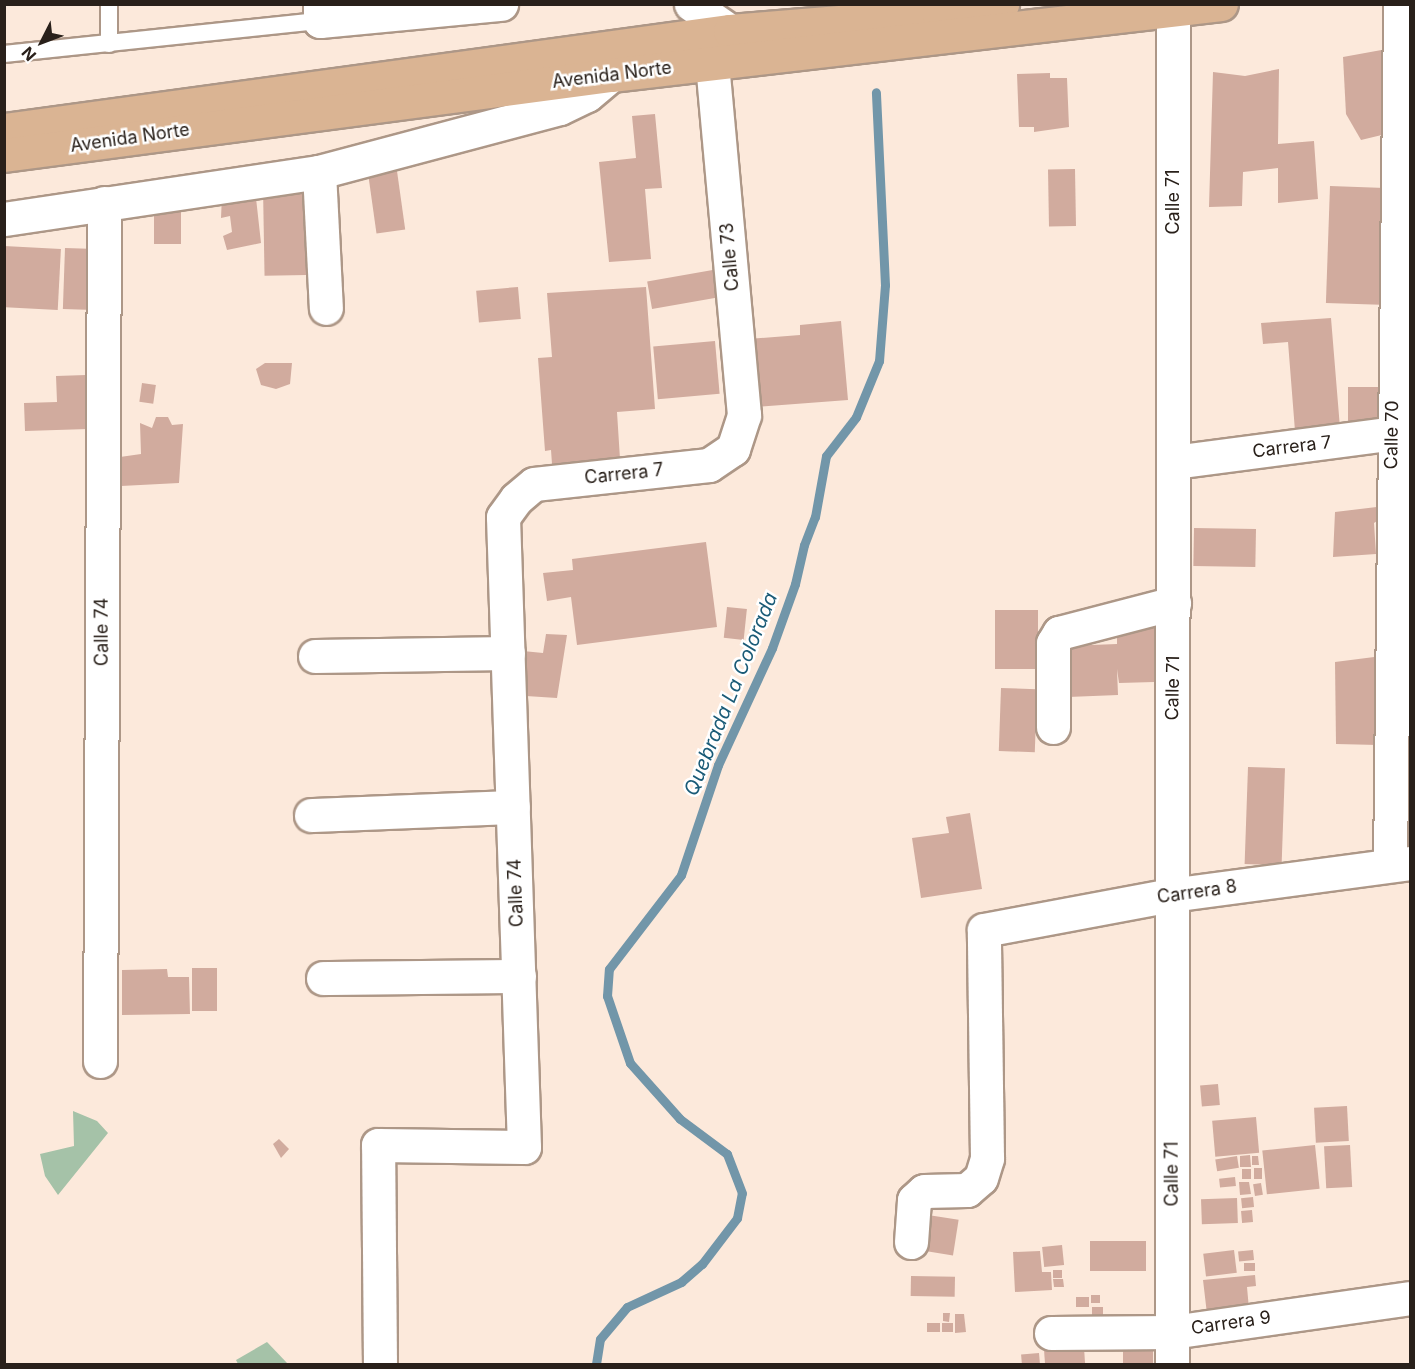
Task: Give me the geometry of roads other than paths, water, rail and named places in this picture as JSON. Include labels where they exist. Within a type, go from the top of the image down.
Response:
[{"type":"main road","name":"Avenida Norte","points":[[4,130],[730,32],[806,14],[939,14],[1002,4]]},
{"type":"main road","name":"Avenida Norte","points":[[4,155],[610,75],[1173,12],[1221,4]]},
{"type":"street","points":[[320,13],[501,4]]},
{"type":"street","points":[[691,4],[730,32]]},
{"type":"street","name":"Calle 70","points":[[1400,4],[1400,864]]},
{"type":"street","name":"Calle 71","points":[[1172,1365],[1173,12]]},
{"type":"street","name":"Calle 73","points":[[712,64],[744,415],[734,449]]},
{"type":"street","points":[[4,219],[319,172],[560,108],[587,95],[610,75]]},
{"type":"street","points":[[319,172],[326,308]]},
{"type":"street","name":"Calle 74","points":[[100,1061],[104,203]]},
{"type":"street","name":"Carrera 7","points":[[1174,462],[1401,432]]},
{"type":"street","name":"Carrera 7","points":[[516,499],[534,484],[709,465],[734,449]]},
{"type":"street","name":"Calle 74","points":[[380,1365],[378,1145],[524,1147],[503,517],[516,499]]},
{"type":"street","points":[[1053,727],[1053,643],[1059,633],[1174,603]]},
{"type":"street","points":[[315,656],[508,653]]},
{"type":"street","points":[[311,814],[513,807]]},
{"type":"street","name":"Carrera 8","points":[[911,1242],[914,1200],[924,1191],[968,1190],[981,1178],[987,1158],[984,930],[1171,896],[1400,864]]},
{"type":"street","points":[[323,978],[519,976]]},
{"type":"street","name":"Carrera 9","points":[[1051,1333],[1172,1332],[1410,1298]]},
{"type":"lane","points":[[109,4],[109,44]]},
{"type":"lane","points":[[4,54],[109,44],[320,13]]},
{"type":"waterway","name":"Quebrada La Colorada","points":[[596,1364],[600,1339],[627,1307],[681,1282],[702,1264],[737,1218],[742,1193],[727,1154],[680,1119],[630,1063],[607,996],[609,969],[681,875],[718,765],[772,648],[795,584],[804,545],[815,517],[826,456],[856,417],[879,361],[885,285],[876,92]]}]
